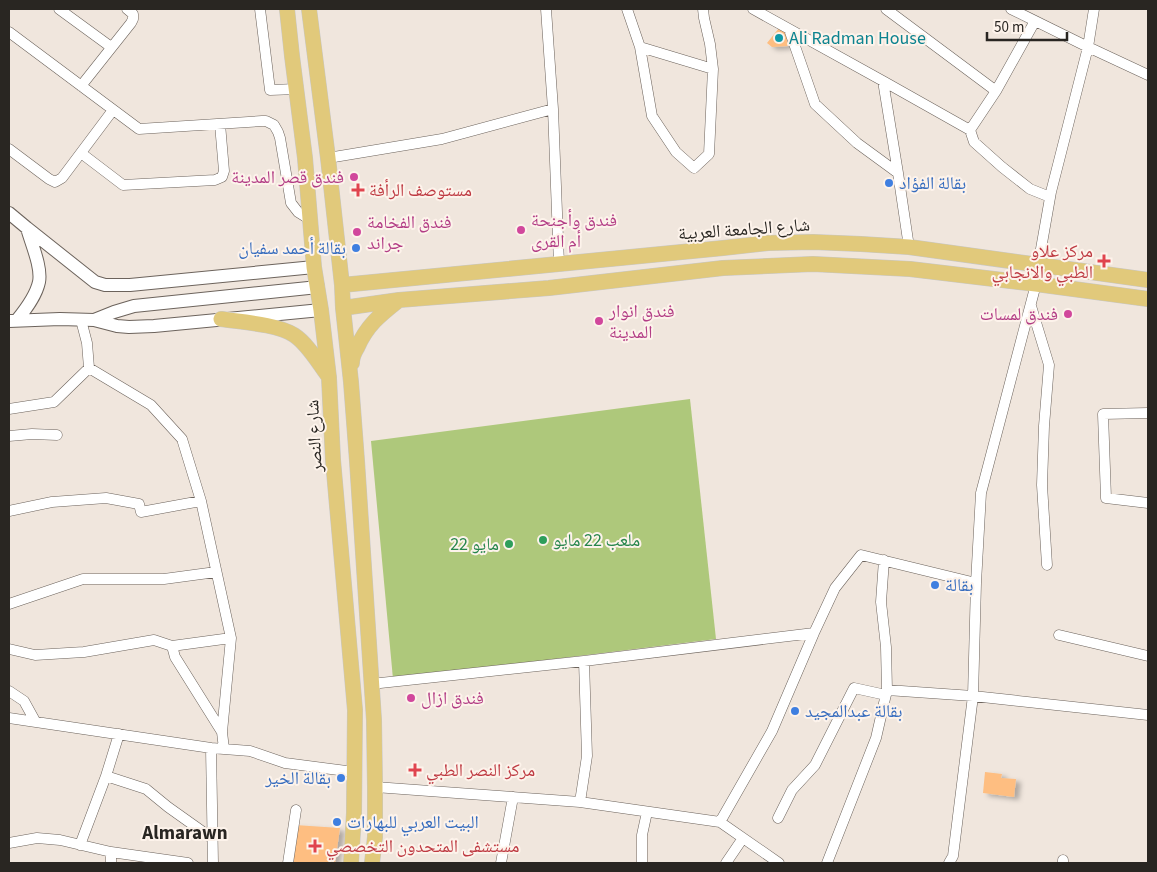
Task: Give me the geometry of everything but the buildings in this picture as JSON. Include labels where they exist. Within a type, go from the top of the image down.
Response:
[{"type":"main road","name":"شارع النصر","points":[[287,9],[311,219],[314,267],[329,378],[355,710],[354,813],[351,863]]},
{"type":"main road","points":[[309,9],[342,284],[356,442],[374,720],[375,837],[372,863]]},
{"type":"main road","points":[[292,56],[297,63],[309,62],[314,52]]},
{"type":"main road","points":[[297,89],[306,84],[318,85]]},
{"type":"main road","name":"شارع الجامعة العربية","points":[[342,284],[768,243],[813,242],[909,247],[1148,280]]},
{"type":"main road","points":[[343,308],[399,300],[549,288],[723,268],[813,264],[910,269],[1148,299]]},
{"type":"main road","points":[[340,269],[354,274],[398,280]]},
{"type":"main road","points":[[351,382],[352,358],[361,337],[369,326],[399,300]]},
{"type":"main road","points":[[221,319],[276,327],[294,335],[306,346],[329,378]]},
{"type":"main road","points":[[333,445],[342,448],[356,442]]},
{"type":"main road","points":[[335,473],[341,468],[346,467],[357,472]]},
{"type":"street","points":[[59,9],[111,47]]},
{"type":"street","points":[[81,86],[133,19],[133,14],[127,9]]},
{"type":"street","points":[[260,9],[270,90],[297,89]]},
{"type":"street","points":[[546,9],[553,109],[559,264]]},
{"type":"street","points":[[627,9],[640,47],[652,116],[676,152],[694,168],[709,154],[713,69],[703,9]]},
{"type":"street","points":[[753,9],[970,130],[974,142],[1002,167],[1030,189],[1050,197]]},
{"type":"street","points":[[886,9],[996,91]]},
{"type":"street","points":[[1011,9],[1088,47],[1147,72]]},
{"type":"street","points":[[1038,266],[1050,197],[1088,47],[1094,9]]},
{"type":"street","points":[[970,130],[996,91],[1035,20]]},
{"type":"street","points":[[789,29],[815,104],[857,143],[898,173]]},
{"type":"street","points":[[9,32],[139,129],[262,121],[274,125],[280,138],[292,202],[298,212],[311,219]]},
{"type":"street","points":[[640,47],[713,69]]},
{"type":"street","points":[[883,82],[909,247]]},
{"type":"street","points":[[328,158],[442,139],[553,109]]},
{"type":"street","points":[[9,149],[55,182],[62,178],[112,110]]},
{"type":"street","points":[[81,153],[123,185],[214,180],[222,177],[224,171],[220,124]]},
{"type":"street","points":[[9,213],[96,282],[105,285],[130,286],[314,267]]},
{"type":"street","points":[[13,321],[29,305],[39,282],[39,268],[27,228]]},
{"type":"street","points":[[949,863],[953,856],[973,696],[976,583],[982,493],[1036,284]]},
{"type":"street","points":[[87,320],[134,306],[318,287]]},
{"type":"street","points":[[1031,305],[1049,365],[1042,485],[1047,565]]},
{"type":"street","points":[[13,321],[87,320],[129,327],[321,310]]},
{"type":"street","points":[[9,409],[54,402],[89,368],[87,320]]},
{"type":"street","points":[[89,368],[151,405],[182,439],[201,501],[231,638],[222,732],[224,749]]},
{"type":"street","points":[[1148,413],[1103,414],[1106,498],[1148,503]]},
{"type":"street","points":[[9,436],[32,434],[57,435]]},
{"type":"street","points":[[9,511],[52,502],[106,498],[139,504],[141,512],[201,501]]},
{"type":"street","points":[[720,822],[772,731],[835,588],[861,555],[976,583]]},
{"type":"street","points":[[827,863],[876,738],[887,693],[886,647],[881,602],[884,560]]},
{"type":"street","points":[[9,604],[84,579],[164,579],[216,572]]},
{"type":"street","points":[[371,684],[584,661],[814,632]]},
{"type":"street","points":[[1059,635],[1148,656]]},
{"type":"street","points":[[9,649],[35,655],[84,652],[154,640],[172,646],[231,638]]},
{"type":"street","points":[[172,646],[174,657],[222,732]]},
{"type":"street","points":[[580,802],[587,756],[584,661]]},
{"type":"street","points":[[778,818],[792,790],[815,765],[854,688],[887,693],[973,696],[1148,715]]},
{"type":"street","points":[[9,691],[24,700],[35,721]]},
{"type":"street","points":[[9,718],[211,748],[250,751],[285,763],[354,772]]},
{"type":"street","points":[[80,845],[106,776],[119,734]]},
{"type":"street","points":[[211,748],[214,863]]},
{"type":"street","points":[[106,776],[146,790],[213,838]]},
{"type":"street","points":[[375,787],[580,802],[720,822],[779,863]]},
{"type":"street","points":[[501,863],[513,797]]},
{"type":"street","points":[[288,863],[296,810]]},
{"type":"street","points":[[642,863],[642,835],[647,812]]},
{"type":"street","points":[[9,843],[37,838],[60,840],[111,852],[186,863]]},
{"type":"street","points":[[726,863],[743,838]]},
{"type":"street","points":[[111,852],[111,863]]},
{"type":"green space","name":"ملعب 22 مايو","points":[[690,399],[716,639],[393,679],[371,441]]},
{"type":"place","name":"Ali Radman House","points":[[779,38]]},
{"type":"place","name":"فندق قصر المدينة","points":[[354,177]]},
{"type":"place","name":"بقالة الفؤاد","points":[[889,183]]},
{"type":"place","name":"مستوصف الرأفة","points":[[358,190]]},
{"type":"place","name":"فندق وأجنحة أم القرى","points":[[521,230]]},
{"type":"place","name":"فندق الفخامة جراند","points":[[357,232]]},
{"type":"place","name":"بقالة أحمد سفيان","points":[[356,248]]},
{"type":"place","name":"مركز علاو الطبي والانجابي","points":[[1104,261]]},
{"type":"place","name":"فندق لمسات","points":[[1068,314]]},
{"type":"place","name":"فندق انوار المدينة","points":[[599,321]]},
{"type":"place","name":"ملعب 22 مايو","points":[[543,540]]},
{"type":"place","name":"22 مايو","points":[[509,544]]},
{"type":"place","name":"بقالة","points":[[935,585]]},
{"type":"place","name":"فندق ازال","points":[[411,698]]},
{"type":"place","name":"بقالة عبدالمجيد","points":[[795,711]]},
{"type":"place","name":"مركز النصر الطبي","points":[[415,770]]},
{"type":"place","name":"بقالة الخير","points":[[341,778]]},
{"type":"place","name":"البيت العربي للبهارات","points":[[337,822]]},
{"type":"place","name":"مستشفى المتحدون التخصصي","points":[[315,846]]},
{"type":"district","name":"Almarawn","points":[[185,832]]}]
